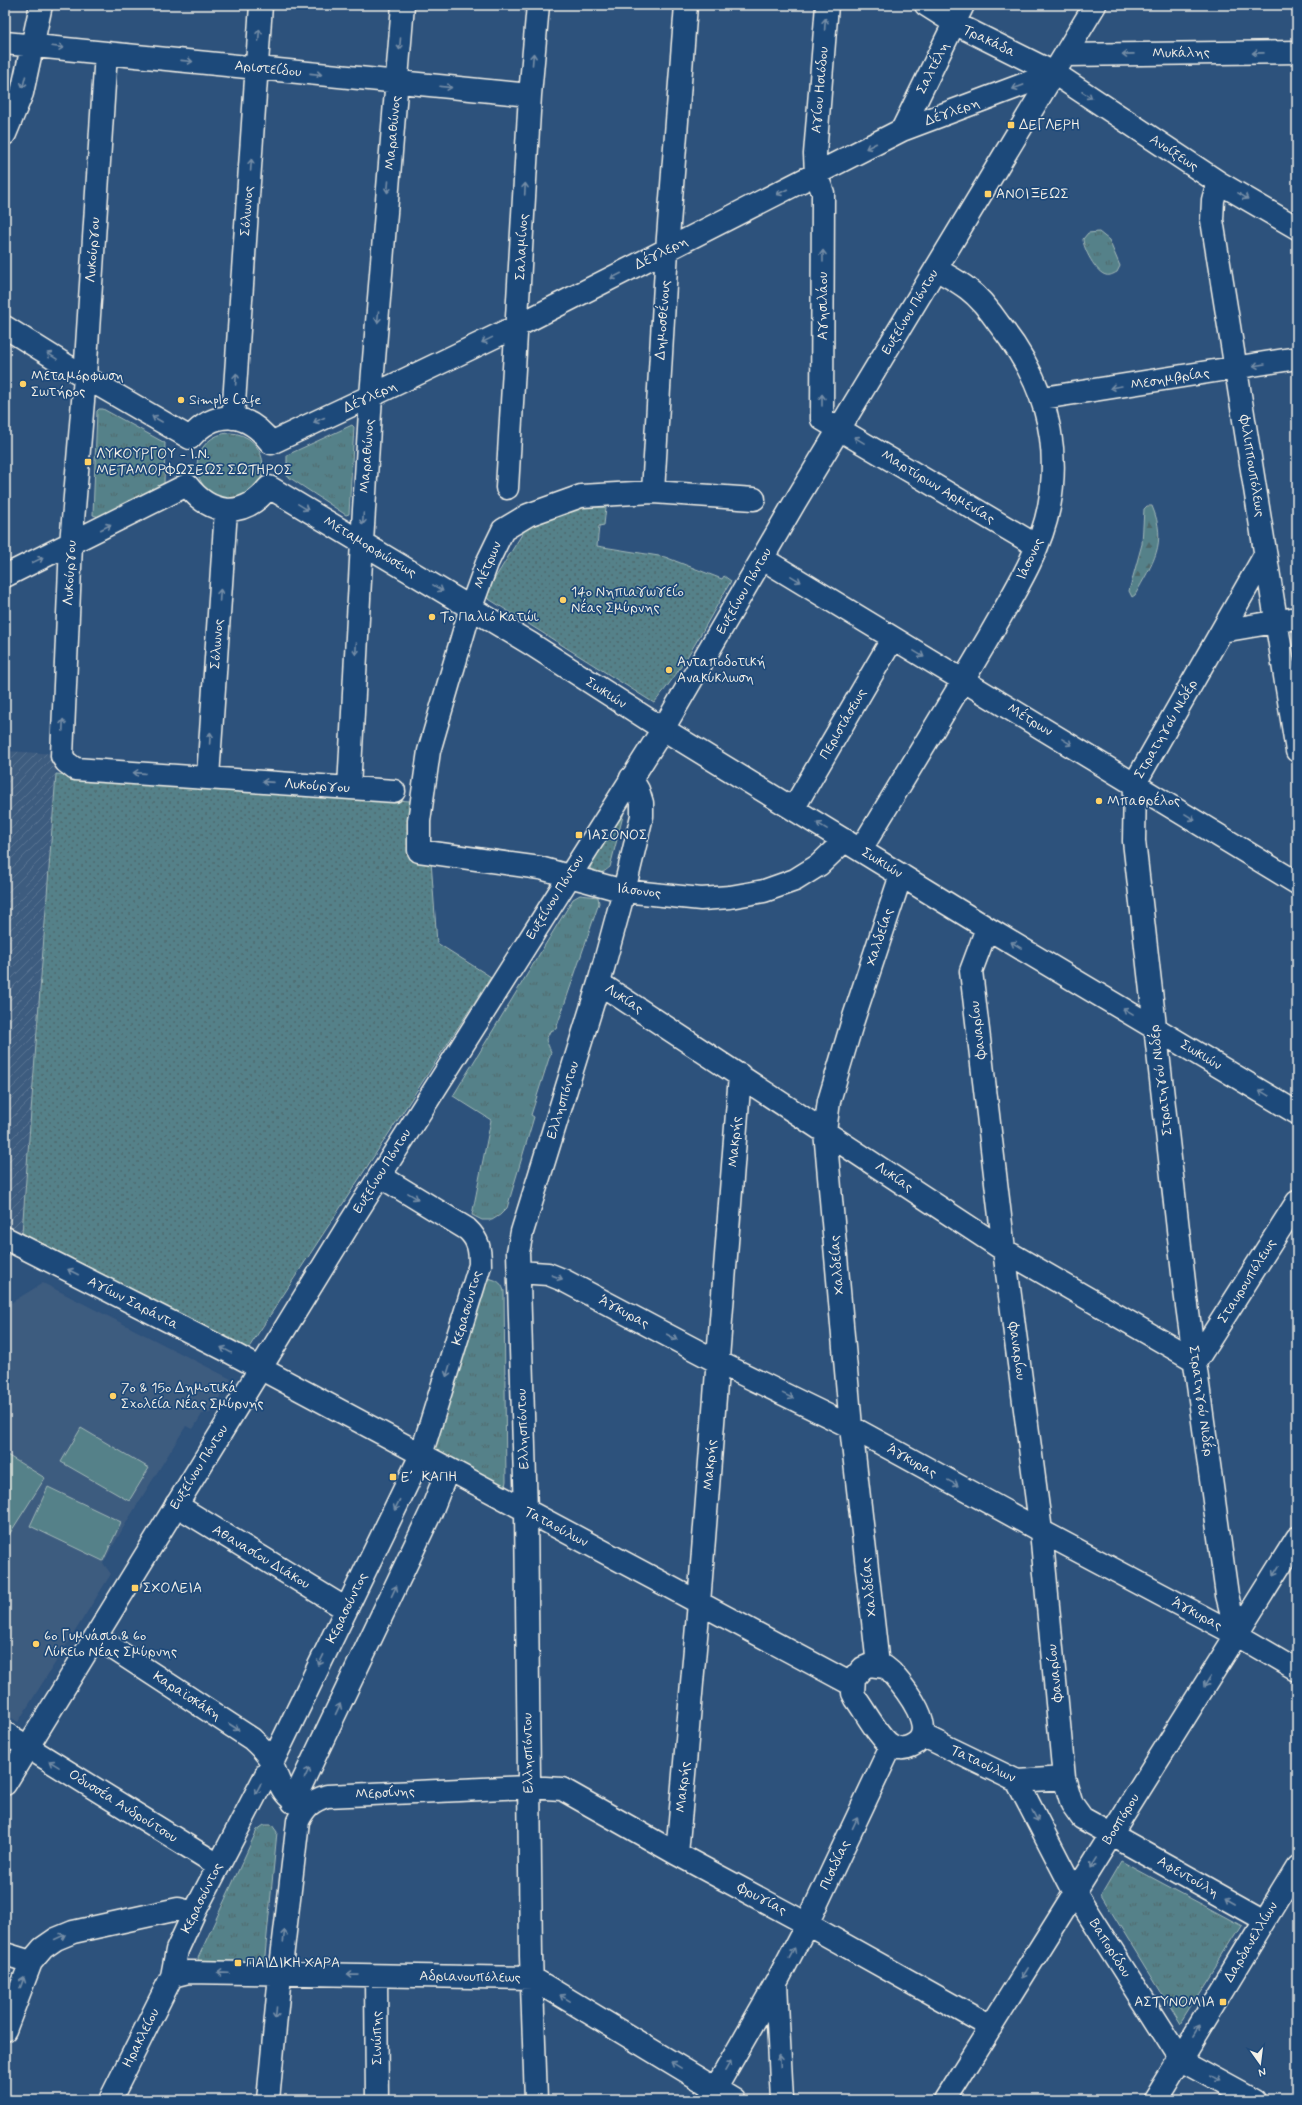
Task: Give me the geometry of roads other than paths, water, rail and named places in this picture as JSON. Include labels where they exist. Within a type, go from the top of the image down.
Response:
[{"type":"street","points":[[5,134],[22,92],[41,5]]},
{"type":"street","name":"Σόλωνος","points":[[234,418],[261,5]]},
{"type":"street","name":"Μαραθώνος","points":[[349,788],[371,396],[403,5]]},
{"type":"street","name":"Σαλαμίνος","points":[[507,488],[518,326],[530,95],[538,5]]},
{"type":"street","name":"Δημοσθένους","points":[[652,492],[667,250],[686,5]]},
{"type":"street","name":"Αγίου Ησιόδου","points":[[816,174],[815,154],[827,5]]},
{"type":"street","name":"Τρακάδα","points":[[926,5],[960,15],[1054,73]]},
{"type":"street","name":"Ευξείνου Πόντου","points":[[5,1784],[380,1176],[663,729],[840,428],[1095,5]]},
{"type":"street","name":"Σαλτέλη","points":[[902,130],[960,15]]},
{"type":"street","name":"Αριστείδου","points":[[5,43],[33,44],[106,53],[530,95]]},
{"type":"street","name":"Μυκάλης","points":[[1065,55],[1297,52]]},
{"type":"street","name":"Λυκούργου","points":[[106,53],[85,377],[71,544],[62,756],[66,762],[75,769],[394,791]]},
{"type":"street","name":"Δέγλερη","points":[[234,418],[249,422],[261,430],[271,442],[518,326],[902,130],[1054,73]]},
{"type":"street","name":"Ανοίξεως","points":[[1054,73],[1218,182],[1297,228]]},
{"type":"street","name":"Αγησιλάου","points":[[816,174],[823,193],[822,419],[840,428]]},
{"type":"street","name":"Φιλιππουπόλεως","points":[[1218,182],[1213,200],[1212,220],[1237,368],[1265,555],[1297,750]]},
{"type":"street","name":"Ιάσονος","points":[[419,851],[540,868],[624,891],[701,899],[730,897],[764,891],[795,880],[853,844],[964,680],[1025,573],[1037,546],[1049,506],[1052,480],[1052,453],[1043,398],[1023,356],[986,307],[968,289],[936,269]]},
{"type":"street","points":[[5,327],[85,377],[190,438],[198,429],[209,422],[221,418],[234,418]]},
{"type":"street","name":"Μεσημβρίας","points":[[1043,398],[1297,358]]},
{"type":"street","name":"Μαρτύρων Αρμενίας","points":[[840,428],[1037,546]]},
{"type":"street","points":[[5,576],[71,544],[187,484],[197,497],[206,503],[226,510]]},
{"type":"street","name":"Μεταμορφώσεως","points":[[226,510],[239,509],[251,505],[261,497],[269,487],[471,607]]},
{"type":"street","name":"Μέτρων","points":[[419,851],[419,821],[429,752],[471,607],[487,563],[503,530],[528,515],[581,496],[652,492],[754,499]]},
{"type":"street","name":"Σόλωνος","points":[[208,777],[226,510]]},
{"type":"street","name":"Στρατηγού Νιδέρ","points":[[1236,1635],[1227,1595],[1186,1291],[1134,841],[1135,783],[1265,555]]},
{"type":"street","name":"Μέτρων","points":[[763,559],[1135,783],[1297,883]]},
{"type":"street","name":"Σωκιών","points":[[471,607],[663,729],[853,844],[987,928],[1297,1113]]},
{"type":"street","points":[[1222,631],[1297,618]]},
{"type":"street","name":"Περιστάσεως","points":[[793,809],[893,638]]},
{"type":"street","name":"Ελλησπόντου","points":[[536,2100],[528,1787],[526,1511],[518,1252],[522,1232],[599,983],[624,891],[642,816],[642,803],[638,790],[631,778]]},
{"type":"street","name":"Χαλδείας","points":[[878,1665],[851,1427],[825,1132],[829,1101],[853,1020],[901,875]]},
{"type":"street","name":"Φαναρίου","points":[[987,928],[971,971],[1004,1250],[1041,1531],[1064,1778]]},
{"type":"street","name":"Λυκίας","points":[[599,983],[1004,1250],[1152,1337],[1196,1361]]},
{"type":"street","name":"Μακρής","points":[[677,1854],[699,1603],[740,1075]]},
{"type":"street","name":"Κερασούντος","points":[[172,1976],[177,1950],[194,1913],[272,1763],[421,1455],[480,1265],[479,1244],[474,1235],[467,1229],[380,1176]]},
{"type":"street","name":"Σταυρουπόλεως","points":[[1196,1361],[1297,1202]]},
{"type":"street","name":"Αγίων Σαράντα","points":[[5,1238],[228,1351],[260,1369]]},
{"type":"street","name":"Άγκυρας","points":[[519,1272],[548,1274],[563,1280],[718,1362],[851,1427],[1236,1635],[1297,1670]]},
{"type":"street","name":"Ταταούλων","points":[[260,1369],[853,1685]]},
{"type":"street","points":[[268,2100],[299,1805],[431,1512],[448,1469]]},
{"type":"street","name":"Αθανασίου Διάκου","points":[[176,1505],[346,1609]]},
{"type":"street","name":"Βοσπόρου","points":[[945,2100],[1297,1538]]},
{"type":"street","name":"Καραϊσκάκη","points":[[96,1637],[252,1739],[272,1763]]},
{"type":"street","points":[[878,1665],[885,1667],[892,1672],[920,1715],[924,1728],[922,1735],[913,1745],[906,1748],[891,1746],[885,1741],[856,1699],[853,1685],[854,1678],[863,1668],[878,1665]]},
{"type":"street","name":"Οδυσσέα Ανδρούτσου","points":[[5,1732],[218,1865]]},
{"type":"street","name":"Ταταούλων","points":[[922,1735],[1017,1781],[1064,1778]]},
{"type":"street","name":"Πισιδίας","points":[[712,2094],[776,1982],[807,1924],[891,1746]]},
{"type":"street","points":[[272,1763],[280,1787],[299,1805]]},
{"type":"street","points":[[1064,1778],[1072,1804],[1082,1818],[1112,1834]]},
{"type":"street","name":"Βαπορίδου","points":[[1017,1781],[1075,1893],[1181,2060],[1254,2100]]},
{"type":"street","name":"Μερσίνης","points":[[299,1805],[327,1796],[528,1787]]},
{"type":"street","name":"Φρυγίας","points":[[528,1787],[562,1790],[991,2027]]},
{"type":"street","name":"Αφεντούλη","points":[[1112,1834],[1264,1920]]},
{"type":"street","name":"Δαρδανελλίων","points":[[1155,2100],[1181,2060],[1297,1867]]},
{"type":"street","points":[[5,2030],[31,1962],[43,1948],[56,1939],[73,1932],[178,1909],[194,1913]]},
{"type":"street","points":[[5,1954],[31,1962]]},
{"type":"street","name":"Αδριανουπόλεως","points":[[172,1976],[188,1972],[280,1975],[532,1978],[712,2094],[734,2100]]},
{"type":"street","name":"Ηρακλείου","points":[[110,2100],[172,1976]]},
{"type":"street","name":"Σινώπης","points":[[376,1976],[377,2100]]},
{"type":"street","points":[[776,1982],[782,2100]]},
{"type":"place","name":"ΔΕΓΛΕΡΗ","points":[[1011,125]]},
{"type":"place","name":"ΑΝΟΙΞΕΩΣ","points":[[988,194]]},
{"type":"place","name":"Μεταμόρφωση Σωτήρος","points":[[23,384]]},
{"type":"place","name":"Simple Cafe","points":[[181,400]]},
{"type":"place","name":"ΛΥΚΟΥΡΓΟΥ - Ι.Ν. ΜΕΤΑΜΟΡΦΩΣΕΩΣ ΣΩΤΗΡΟΣ","points":[[88,462]]},
{"type":"place","name":"14ο Νηπιαγωγείο Νέας Σμύρνης","points":[[563,600]]},
{"type":"place","name":"Το Παλιό Κατώι","points":[[432,617]]},
{"type":"place","name":"Ανταποδοτική Ανακύκλωση","points":[[669,670]]},
{"type":"place","name":"Μπαθρέλος","points":[[1099,801]]},
{"type":"place","name":"ΙΑΣΟΝΟΣ","points":[[579,835]]},
{"type":"place","name":"7ο & 15ο Δημοτικά Σχολεία Νέας Σμύρνης","points":[[113,1396]]},
{"type":"place","name":"Ε΄ ΚΑΠΗ","points":[[393,1477]]},
{"type":"place","name":"ΣΧΟΛΕΙΑ","points":[[135,1588]]},
{"type":"place","name":"6ο Γυμνάσιο & 6ο Λύκειο Νέας Σμύρνης","points":[[36,1644]]},
{"type":"place","name":"ΠΑΙΔΙΚΗ ΧΑΡΑ","points":[[238,1963]]},
{"type":"place","name":"ΑΣΤΥΝΟΜΙΑ","points":[[1223,2002]]}]
